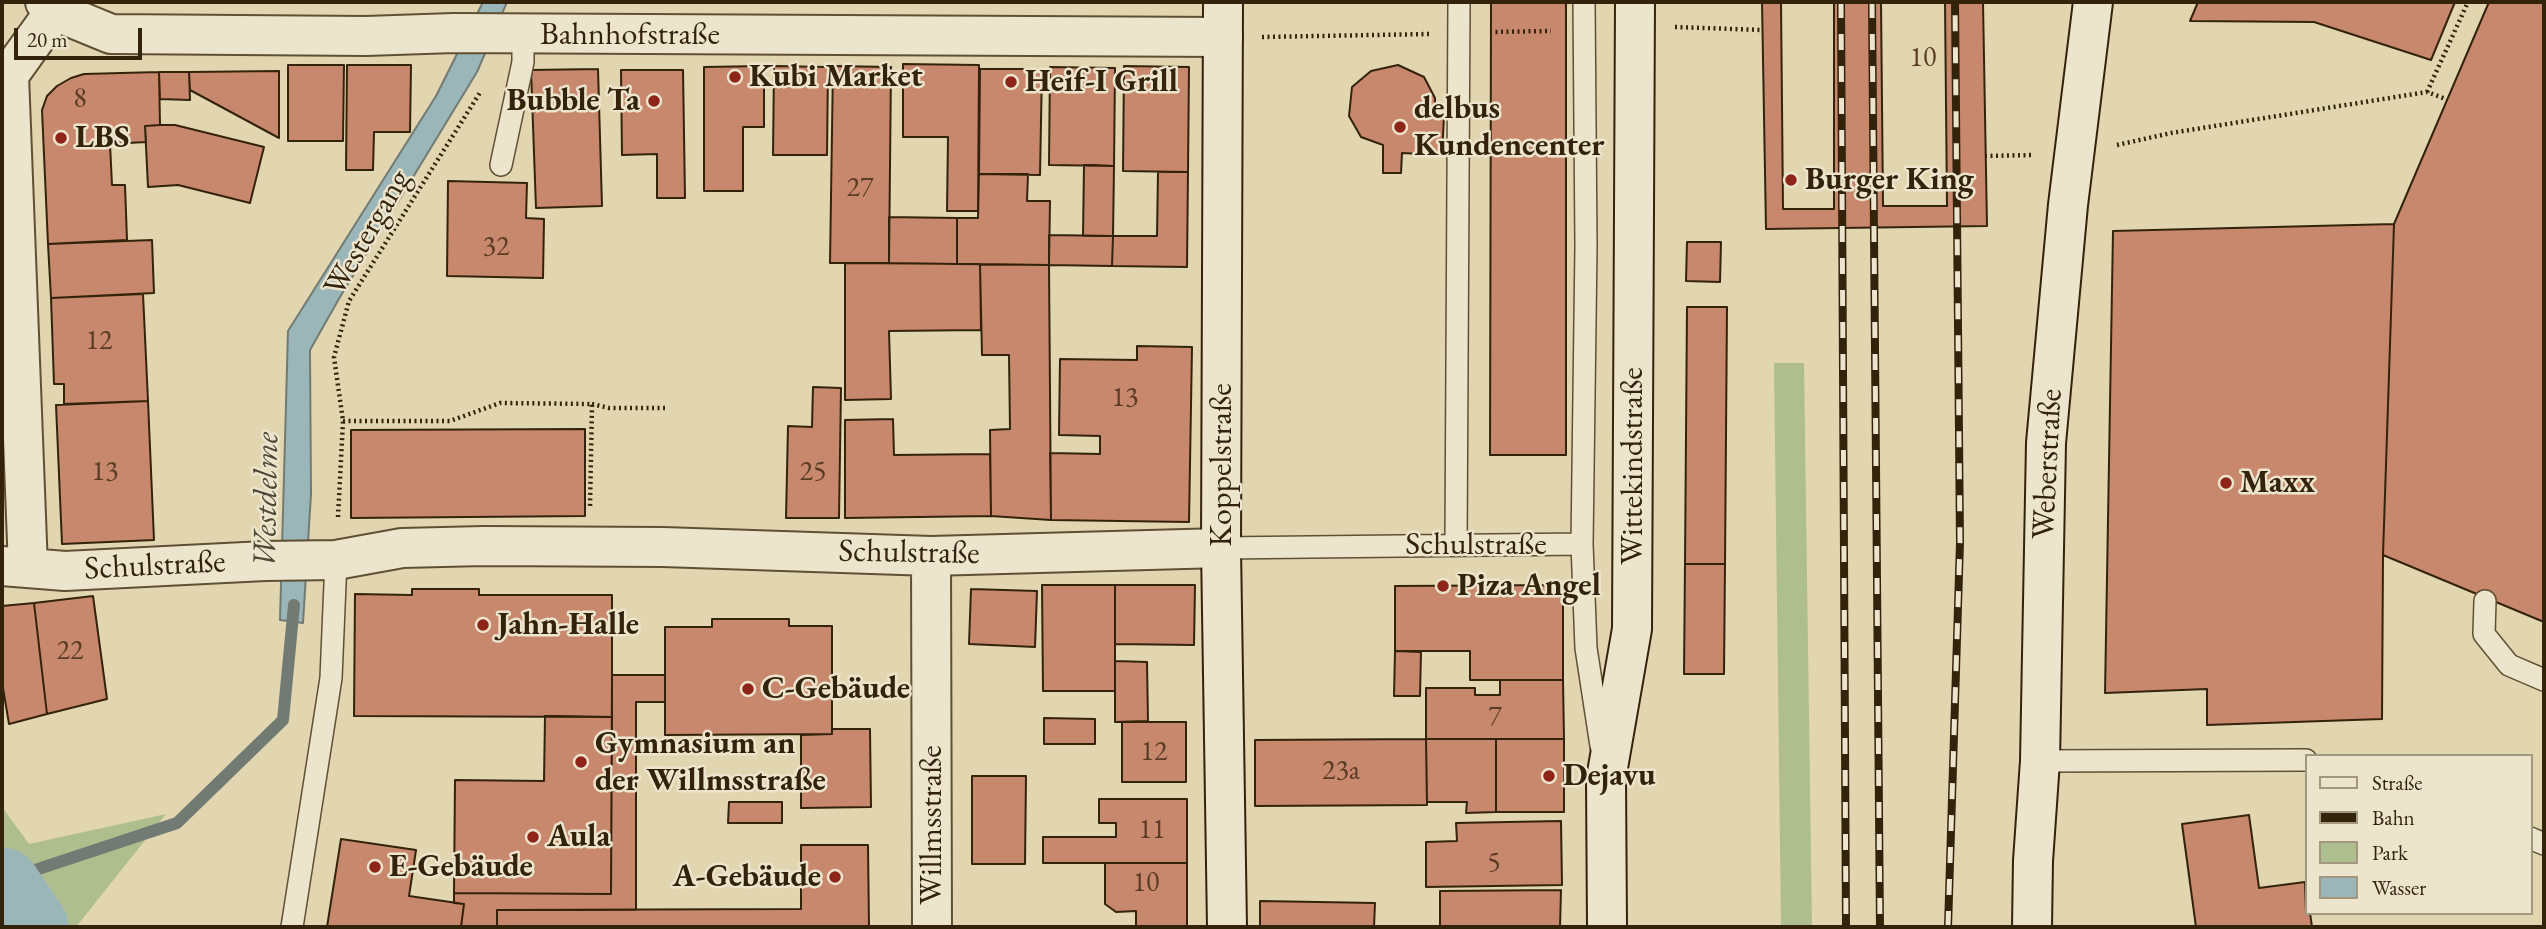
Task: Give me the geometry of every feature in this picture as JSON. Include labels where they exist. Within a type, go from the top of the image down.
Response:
[{"type":"street","name":"Wittekindstraße","points":[[1607,927],[1606,779],[1632,629],[1635,2]]},
{"type":"street","name":"Weberstraße","points":[[2032,927],[2033,861],[2040,761],[2046,443],[2073,155],[2094,2]]},
{"type":"street","name":"Bahnhofstraße","points":[[53,5],[111,34],[366,36],[440,23],[512,34],[1223,20]]},
{"type":"street","points":[[15,567],[5,76],[53,5]]},
{"type":"street","name":"Koppelstraße","points":[[1223,20],[1221,548],[1227,927]]},
{"type":"street","name":"Schulstraße","points":[[15,567],[65,571],[336,560],[402,548],[590,546],[931,556],[1221,548]]},
{"type":"street","name":"Willmsstraße","points":[[931,556],[932,927]]},
{"type":"lane","points":[[1456,545],[1460,2]]},
{"type":"lane","points":[[1582,544],[1586,220],[1584,2]]},
{"type":"lane","points":[[501,165],[523,62],[512,34]]},
{"type":"lane","name":"Schulstraße","points":[[1221,548],[1582,544],[1586,648],[1606,779]]},
{"type":"lane","points":[[292,927],[331,678],[336,560]]},
{"type":"lane","points":[[2485,601],[2484,634],[2509,665],[2544,680]]},
{"type":"lane","points":[[2040,761],[2304,760]]},
{"type":"path","points":[[2427,92],[2468,2]]},
{"type":"path","points":[[1687,26],[1763,30]]},
{"type":"path","name":"Westergang","points":[[336,560],[343,421],[334,357],[349,301],[494,71],[512,34]]},
{"type":"path","points":[[1985,156],[2073,155],[2171,133],[2427,92],[2446,99]]},
{"type":"path","points":[[343,421],[450,421],[500,403],[665,408]]},
{"type":"path","points":[[590,546],[592,404]]},
{"type":"green space","points":[[1774,363],[1804,363],[1812,927],[1781,927]]},
{"type":"green space","points":[[2,807],[29,844],[166,814],[76,927],[2,927]]},
{"type":"water","points":[[483,2],[507,2],[477,72],[310,350],[311,494],[303,623],[280,620],[288,331],[436,96]]},
{"type":"building","points":[[1491,2],[1566,2],[1566,455],[1490,455]]},
{"type":"building","points":[[1762,2],[1983,2],[1987,226],[1766,229]]},
{"type":"building","points":[[1781,2],[1834,2],[1834,209],[1783,209]]},
{"type":"building","points":[[1881,2],[1945,2],[1947,206],[1883,206]]},
{"type":"building","points":[[2198,2],[2455,2],[2431,60],[2314,22],[2190,21]]},
{"type":"building","points":[[2489,2],[2544,2],[2544,622],[2383,555],[2394,224]]},
{"type":"building","points":[[903,64],[979,65],[978,211],[947,211],[948,137],[903,137]]},
{"type":"building","points":[[288,65],[344,65],[343,141],[288,141]]},
{"type":"building","points":[[347,65],[411,65],[410,132],[374,132],[373,170],[346,170]]},
{"type":"building","name":"delbus Kundencenter","points":[[1398,65],[1424,77],[1435,98],[1435,115],[1444,116],[1442,155],[1402,153],[1401,173],[1383,173],[1383,145],[1361,137],[1349,116],[1352,87],[1371,71]]},
{"type":"building","points":[[764,66],[764,127],[743,127],[743,191],[704,191],[704,67]]},
{"type":"building","points":[[774,66],[828,67],[827,155],[773,155]]},
{"type":"building","points":[[833,66],[891,67],[889,263],[830,263]]},
{"type":"building","points":[[1124,66],[1189,67],[1188,172],[1123,171]]},
{"type":"building","points":[[1050,67],[1115,68],[1114,166],[1049,165]]},
{"type":"building","points":[[598,69],[602,206],[536,208],[531,70]]},
{"type":"building","points":[[980,69],[1042,69],[1040,175],[979,174]]},
{"type":"building","points":[[621,70],[683,70],[685,198],[657,198],[657,154],[622,155]]},
{"type":"building","points":[[279,71],[279,138],[190,90],[189,72]]},
{"type":"building","points":[[159,72],[160,125],[145,126],[146,142],[110,144],[112,185],[125,185],[127,240],[48,244],[42,110],[47,96],[57,86],[84,74]]},
{"type":"building","points":[[159,72],[189,72],[190,100],[160,99]]},
{"type":"building","points":[[175,125],[264,147],[250,203],[178,185],[148,187],[145,126]]},
{"type":"building","points":[[1084,165],[1114,166],[1113,236],[1083,236]]},
{"type":"building","points":[[1158,172],[1188,172],[1187,267],[1112,266],[1113,236],[1157,236]]},
{"type":"building","points":[[979,174],[1028,174],[1027,201],[1050,201],[1049,265],[957,264],[957,218],[978,218]]},
{"type":"building","points":[[448,181],[527,183],[526,218],[544,219],[543,278],[447,276]]},
{"type":"building","points":[[889,217],[957,218],[957,264],[889,263]]},
{"type":"building","points":[[2394,224],[2383,555],[2382,719],[2207,725],[2207,689],[2105,693],[2113,231]]},
{"type":"building","points":[[1049,235],[1113,236],[1112,266],[1049,265]]},
{"type":"building","points":[[152,240],[154,293],[51,298],[48,244]]},
{"type":"building","points":[[1687,242],[1721,242],[1720,282],[1686,281]]},
{"type":"building","points":[[845,263],[980,264],[981,330],[889,331],[891,399],[845,400]]},
{"type":"building","points":[[980,264],[1049,265],[1051,520],[991,516],[990,430],[1010,429],[1009,355],[982,355]]},
{"type":"building","points":[[143,294],[148,401],[64,404],[64,384],[54,384],[51,298]]},
{"type":"building","points":[[1687,307],[1727,307],[1725,564],[1685,564]]},
{"type":"building","points":[[1137,346],[1192,347],[1189,522],[1051,520],[1050,453],[1100,454],[1100,436],[1059,435],[1060,359],[1137,360]]},
{"type":"building","points":[[813,387],[841,388],[839,518],[786,518],[788,426],[812,427]]},
{"type":"building","points":[[148,401],[154,540],[62,544],[56,405]]},
{"type":"building","points":[[893,419],[894,455],[990,454],[991,516],[845,518],[845,420]]},
{"type":"building","points":[[585,429],[585,516],[351,518],[351,430]]},
{"type":"building","points":[[1685,564],[1725,564],[1724,674],[1684,674]]},
{"type":"building","points":[[1042,585],[1115,585],[1115,691],[1043,691]]},
{"type":"building","points":[[1115,585],[1195,585],[1194,645],[1115,644]]},
{"type":"building","points":[[1563,585],[1563,680],[1470,680],[1470,651],[1395,651],[1395,586]]},
{"type":"building","name":"Jahn-Halle","points":[[412,589],[479,589],[479,595],[612,595],[612,717],[354,716],[355,594],[412,595]]},
{"type":"building","points":[[971,589],[1037,591],[1035,647],[969,644]]},
{"type":"building","points":[[93,596],[107,699],[47,714],[34,603]]},
{"type":"building","points":[[34,603],[47,714],[9,724],[2,682],[2,606]]},
{"type":"building","name":"C-Gebäude","points":[[712,619],[789,619],[789,626],[832,626],[832,734],[665,735],[665,627],[712,627]]},
{"type":"building","points":[[1395,651],[1421,652],[1420,696],[1394,696]]},
{"type":"building","points":[[1115,661],[1147,662],[1148,721],[1115,722]]},
{"type":"building","points":[[612,675],[665,675],[665,702],[636,702],[636,910],[497,910],[497,927],[461,927],[464,904],[454,903],[454,893],[611,894]]},
{"type":"building","points":[[1500,680],[1563,680],[1564,739],[1426,739],[1426,688],[1475,688],[1475,695],[1500,695]]},
{"type":"building","name":"Aula","points":[[545,716],[612,717],[611,894],[454,893],[455,780],[544,781]]},
{"type":"building","points":[[1044,718],[1095,719],[1095,744],[1044,744]]},
{"type":"building","points":[[1122,722],[1186,722],[1186,782],[1122,782]]},
{"type":"building","points":[[832,729],[870,729],[871,807],[801,808],[801,735],[832,734]]},
{"type":"building","points":[[1426,739],[1427,805],[1255,806],[1255,740]]},
{"type":"building","points":[[1426,739],[1496,739],[1496,812],[1466,813],[1467,802],[1427,802]]},
{"type":"building","points":[[1496,739],[1564,739],[1564,812],[1496,812]]},
{"type":"building","points":[[972,776],[1026,776],[1025,864],[972,864]]},
{"type":"building","points":[[1099,799],[1187,799],[1187,863],[1043,863],[1043,837],[1116,837],[1116,823],[1099,823]]},
{"type":"building","points":[[729,802],[782,802],[782,823],[728,823]]},
{"type":"building","points":[[2249,815],[2259,888],[2304,882],[2304,915],[2310,915],[2312,927],[2196,927],[2182,824]]},
{"type":"building","points":[[1561,821],[1562,885],[1426,887],[1426,842],[1457,841],[1456,823]]},
{"type":"building","name":"E-Gebäude","points":[[341,839],[416,850],[409,896],[464,904],[461,927],[327,927]]},
{"type":"building","name":"A-Gebäude","points":[[801,845],[868,845],[869,927],[497,927],[497,910],[801,909]]},
{"type":"building","points":[[1105,863],[1187,863],[1187,927],[1136,927],[1136,911],[1116,912],[1105,904]]},
{"type":"building","points":[[1561,890],[1560,927],[1440,927],[1440,891]]},
{"type":"building","points":[[1260,901],[1375,903],[1374,927],[1260,927]]},
{"type":"waterway","name":"Westdelme","points":[[2,881],[177,823],[283,720],[294,605]]},
{"type":"waterway","points":[[2,886],[30,927]]},
{"type":"railway","points":[[1841,2],[1846,927]]},
{"type":"railway","points":[[1872,2],[1880,927]]},
{"type":"railway","points":[[1948,927],[1960,542],[1955,2]]},
{"type":"place","name":"Kubi Market","points":[[735,77]]},
{"type":"place","name":"Heif-I Grill","points":[[1011,82]]},
{"type":"place","name":"Bubble Ta","points":[[654,101]]},
{"type":"place","name":"delbus Kundencenter","points":[[1400,127]]},
{"type":"place","name":"LBS","points":[[61,138]]},
{"type":"place","name":"Burger King","points":[[1791,180]]},
{"type":"place","name":"Maxx","points":[[2226,483]]},
{"type":"place","name":"Piza Angel","points":[[1443,586]]},
{"type":"place","name":"Jahn-Halle","points":[[483,625]]},
{"type":"place","name":"C-Gebäude","points":[[748,689]]},
{"type":"place","name":"Gymnasium an der Willmsstraße","points":[[581,762]]},
{"type":"place","name":"Dejavu","points":[[1549,776]]},
{"type":"place","name":"Aula","points":[[533,837]]},
{"type":"place","name":"E-Gebäude","points":[[375,867]]},
{"type":"place","name":"A-Gebäude","points":[[835,877]]}]
